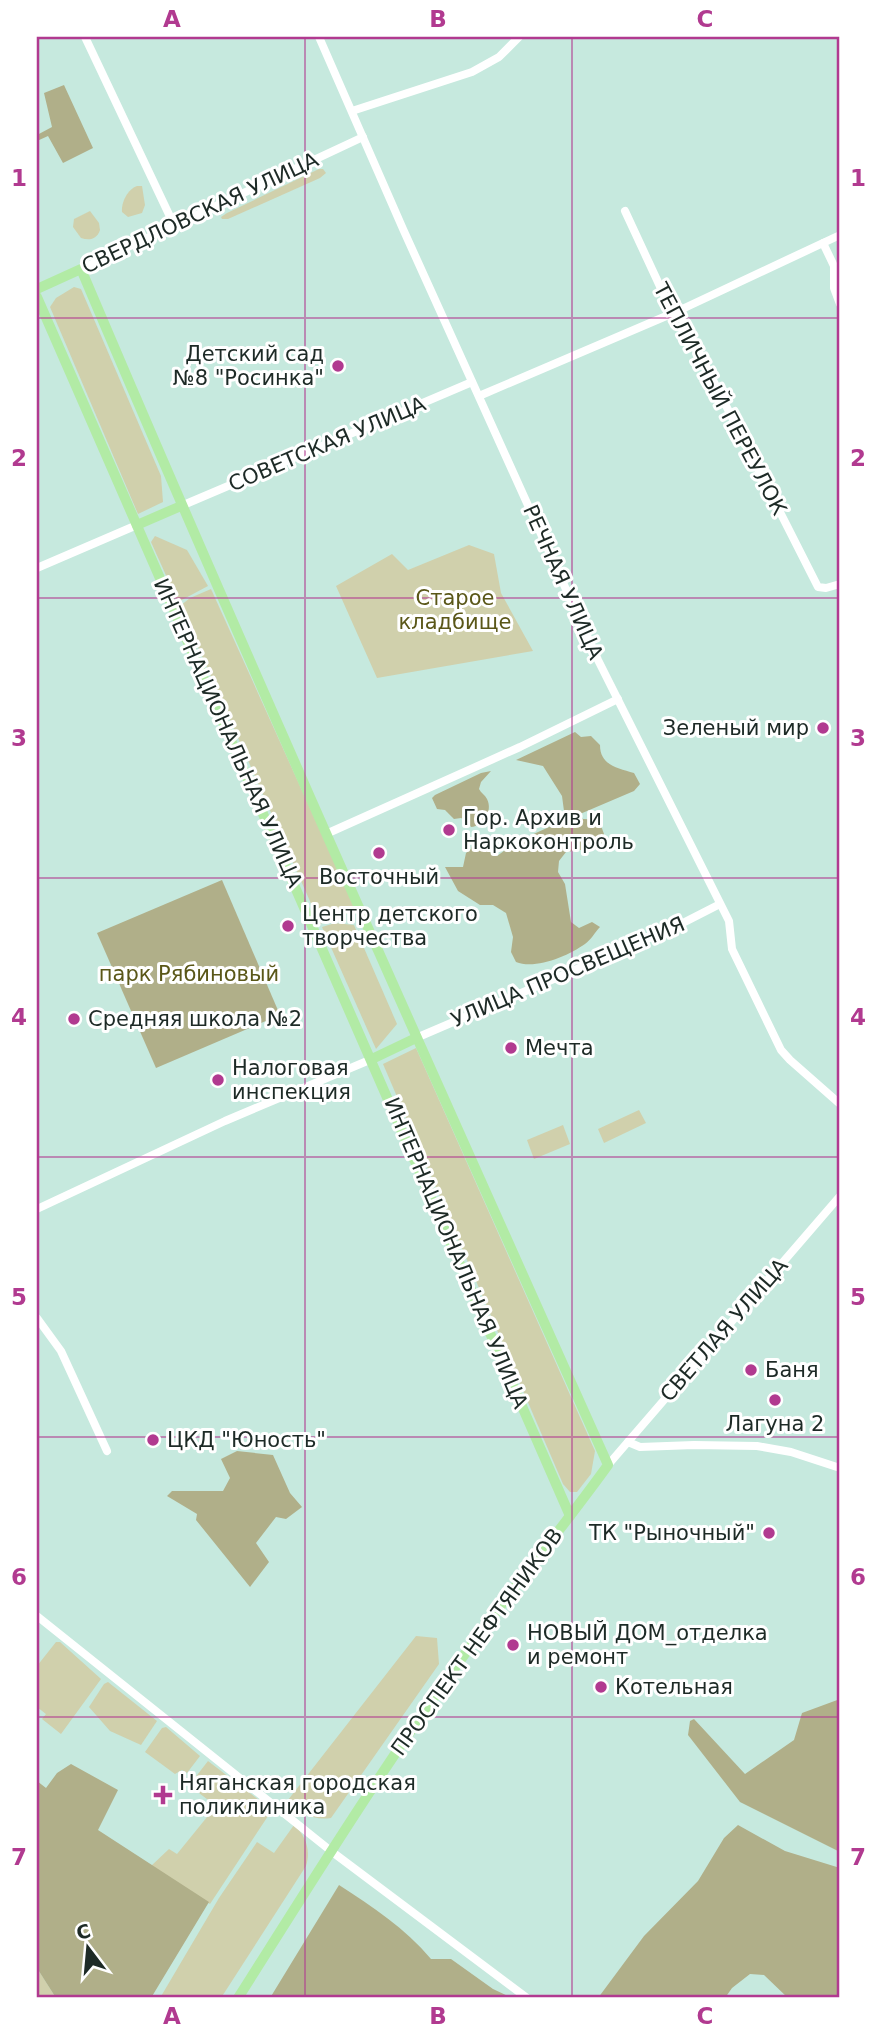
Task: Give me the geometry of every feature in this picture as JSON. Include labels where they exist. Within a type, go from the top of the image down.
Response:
[{"type":"main road","name":"СВЕРДЛОВСКАЯ УЛИЦА","points":[[37,289],[80,269]]},
{"type":"main road","points":[[80,269],[326,835],[608,1465]]},
{"type":"main road","name":"ИНТЕРНАЦИОНАЛЬНАЯ УЛИЦА","points":[[37,298],[570,1516]]},
{"type":"main road","points":[[137,525],[181,506]]},
{"type":"main road","points":[[372,1059],[416,1038]]},
{"type":"main road","name":"ПРОСПЕКТ НЕФТЯНИКОВ","points":[[237,1998],[331,1851],[461,1659],[608,1465]]},
{"type":"street","points":[[85,37],[174,225]]},
{"type":"street","name":"РЕЧНАЯ УЛИЦА","points":[[319,37],[598,660],[729,921],[732,949],[781,1050],[840,1104]]},
{"type":"street","points":[[352,111],[472,72],[499,57],[519,37]]},
{"type":"street","name":"СВЕРДЛОВСКАЯ УЛИЦА","points":[[80,269],[363,137]]},
{"type":"street","name":"ТЕПЛИЧНЫЙ ПЕРЕУЛОК","points":[[625,211],[664,295],[678,311],[818,587],[826,588],[840,583]]},
{"type":"street","points":[[479,396],[678,311],[840,235]]},
{"type":"street","points":[[823,243],[834,266],[834,288],[840,304]]},
{"type":"street","name":"СОВЕТСКАЯ УЛИЦА","points":[[181,506],[472,382]]},
{"type":"street","points":[[37,568],[137,525]]},
{"type":"street","points":[[326,835],[618,699]]},
{"type":"street","name":"УЛИЦА ПРОСВЕЩЕНИЯ","points":[[416,1038],[674,927],[720,904]]},
{"type":"street","points":[[37,1209],[200,1132],[372,1059]]},
{"type":"street","name":"СВЕТЛАЯ УЛИЦА","points":[[608,1465],[840,1196]]},
{"type":"street","points":[[37,1318],[61,1352],[107,1451]]},
{"type":"street","points":[[628,1442],[640,1447],[694,1444],[757,1446],[791,1452],[840,1468]]},
{"type":"street","points":[[37,1616],[331,1851],[527,1998]]},
{"type":"green space","points":[[64,85],[93,148],[63,163],[48,136],[37,141],[37,135],[52,127],[44,93]]},
{"type":"green space","points":[[319,169],[326,173],[320,178],[228,219],[222,219],[227,213]]},
{"type":"green space","points":[[137,186],[142,186],[145,205],[142,213],[128,217],[122,212],[123,204],[128,193]]},
{"type":"green space","points":[[90,211],[99,223],[100,230],[95,237],[84,239],[73,227],[74,219]]},
{"type":"green space","points":[[74,287],[81,289],[161,476],[163,502],[138,514],[50,307],[56,298]]},
{"type":"green space","points":[[155,536],[187,550],[208,586],[178,602],[151,542]]},
{"type":"green space","name":"Старое кладбище","points":[[469,545],[494,554],[501,593],[533,651],[377,678],[336,586],[392,554],[408,570]]},
{"type":"green space","points":[[211,589],[356,910],[320,924],[180,606],[190,598]]},
{"type":"green space","points":[[575,732],[581,737],[591,736],[600,745],[603,757],[611,765],[634,773],[640,784],[634,791],[580,814],[564,811],[562,796],[543,766],[516,760]]},
{"type":"green space","points":[[491,771],[481,782],[479,789],[489,804],[488,813],[480,824],[471,827],[468,821],[454,819],[445,810],[437,809],[432,798],[435,795],[481,773]]},
{"type":"green space","points":[[569,818],[599,820],[604,834],[602,843],[588,849],[566,852],[559,861],[558,872],[565,884],[571,922],[579,928],[592,922],[600,927],[585,944],[561,957],[542,963],[516,962],[511,952],[513,937],[506,913],[493,905],[480,905],[458,891],[445,867],[463,867],[466,853],[471,849],[476,833],[484,838],[490,852],[497,856],[516,842]]},
{"type":"green space","name":"парк Рябиновый","points":[[222,880],[280,1015],[156,1068],[97,933]]},
{"type":"green space","points":[[335,923],[354,925],[397,1024],[376,1049],[322,927]]},
{"type":"green space","points":[[416,1048],[595,1451],[591,1474],[577,1492],[570,1492],[563,1484],[383,1064]]},
{"type":"green space","points":[[639,1110],[646,1123],[604,1143],[598,1129]]},
{"type":"green space","points":[[563,1125],[570,1144],[534,1159],[527,1140]]},
{"type":"green space","points":[[237,1451],[273,1455],[290,1493],[302,1507],[286,1519],[276,1517],[256,1543],[269,1562],[250,1587],[196,1520],[197,1514],[167,1496],[172,1491],[223,1491],[230,1478],[221,1459]]},
{"type":"green space","points":[[416,1636],[437,1638],[439,1664],[331,1818],[313,1817],[303,1812],[288,1800]]},
{"type":"green space","points":[[56,1642],[60,1642],[101,1679],[61,1734],[42,1719],[46,1714],[37,1707],[37,1666]]},
{"type":"green space","points":[[108,1682],[157,1721],[141,1745],[110,1731],[89,1707]]},
{"type":"green space","points":[[840,1699],[840,1852],[740,1802],[688,1735],[690,1721],[694,1719],[745,1774],[794,1740],[802,1713]]},
{"type":"green space","points":[[166,1727],[200,1756],[187,1773],[182,1770],[175,1774],[145,1752],[162,1728]]},
{"type":"green space","points":[[208,1761],[272,1810],[210,1904],[151,1866],[169,1849],[177,1854],[216,1806],[199,1793],[201,1789],[194,1779]]},
{"type":"green space","points":[[71,1764],[118,1790],[98,1830],[209,1902],[151,1998],[56,1998],[37,1968],[37,1781],[46,1788],[57,1773]]},
{"type":"green space","points":[[294,1825],[306,1844],[306,1866],[221,1998],[160,1998],[219,1898],[257,1842],[274,1853]]},
{"type":"green space","points":[[738,1825],[785,1851],[840,1868],[840,1998],[788,1998],[764,1975],[750,1974],[732,1988],[725,1998],[598,1998],[644,1936],[698,1881],[724,1838]]},
{"type":"green space","points":[[339,1885],[399,1928],[431,1959],[451,1959],[493,1989],[512,1998],[270,1998]]},
{"type":"green space","points":[[39,1971],[56,1998],[37,1998]]},
{"type":"place","name":"Детский сад №8 \"Росинка\"","points":[[338,366]]},
{"type":"place","name":"Зеленый мир","points":[[823,728]]},
{"type":"place","name":"Гор. Архив и Наркоконтроль","points":[[449,830]]},
{"type":"place","name":"Восточный","points":[[379,853]]},
{"type":"place","name":"Центр детского творчества","points":[[288,926]]},
{"type":"place","name":"Средняя школа №2","points":[[74,1019]]},
{"type":"place","name":"Мечта","points":[[511,1048]]},
{"type":"place","name":"Налоговая инспекция","points":[[218,1080]]},
{"type":"place","name":"Баня","points":[[751,1370]]},
{"type":"place","name":"Лагуна 2","points":[[775,1400]]},
{"type":"place","name":"ЦКД \"Юность\"","points":[[153,1440]]},
{"type":"place","name":"ТК \"Рыночный\"","points":[[769,1533]]},
{"type":"place","name":"НОВЫЙ ДОМ_отделка и ремонт","points":[[513,1645]]},
{"type":"place","name":"Котельная","points":[[601,1687]]},
{"type":"place","name":"Няганская городская поликлиника","points":[[163,1795]]}]
